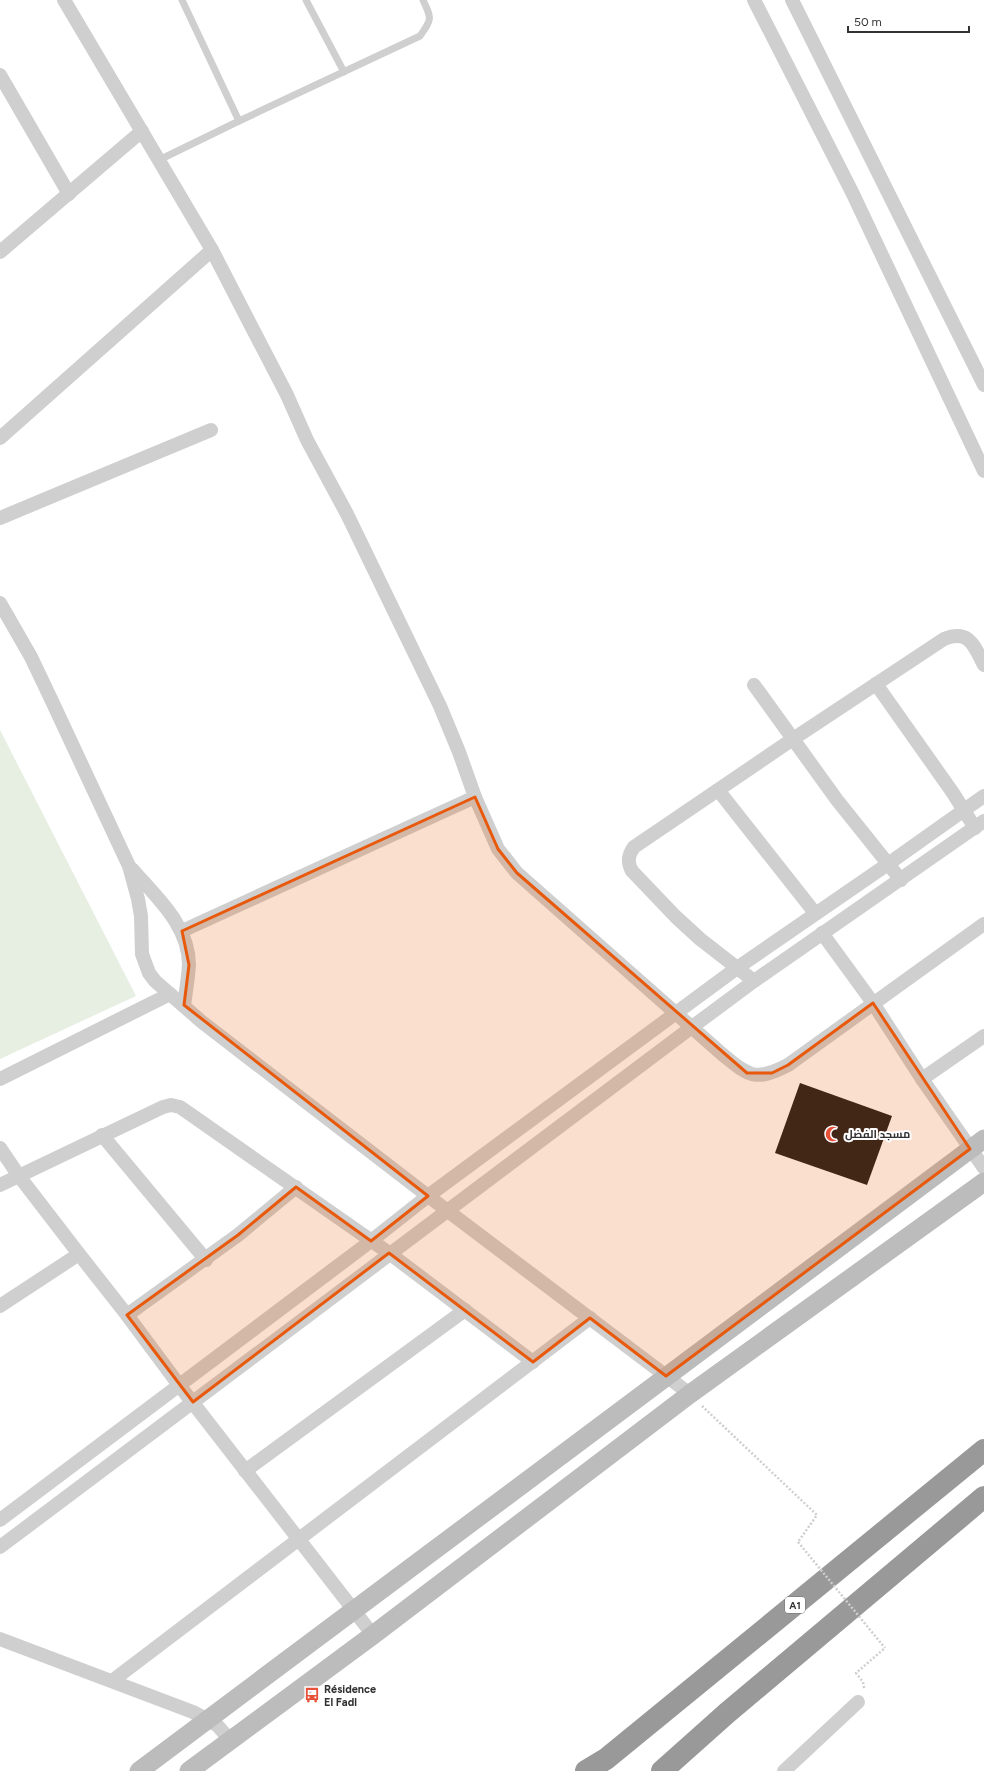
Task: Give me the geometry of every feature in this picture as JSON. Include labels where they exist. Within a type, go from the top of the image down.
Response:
[{"type":"highway","name":"A1","points":[[601,1765],[984,1450]]},
{"type":"highway","points":[[662,1771],[739,1703],[984,1497]]},
{"type":"highway","points":[[586,1771],[601,1765]]},
{"type":"street","points":[[64,0],[212,250],[287,395],[307,440],[347,514],[440,706],[459,752],[475,797],[498,848],[517,873],[742,1070],[755,1075],[772,1073],[788,1064],[984,924]]},
{"type":"street","points":[[754,0],[852,192],[984,472]]},
{"type":"street","points":[[792,0],[984,385]]},
{"type":"street","points":[[0,75],[69,194]]},
{"type":"street","points":[[0,252],[142,131]]},
{"type":"street","points":[[0,438],[212,250]]},
{"type":"street","points":[[0,518],[211,430]]},
{"type":"street","points":[[0,603],[31,657],[52,699],[129,866],[138,899],[141,944],[145,964],[155,981],[208,1026],[446,1210],[690,1394]]},
{"type":"street","points":[[754,981],[705,943],[676,917],[632,871],[628,862],[630,852],[634,847],[793,739],[944,639],[952,636],[960,636],[972,642],[984,665]]},
{"type":"street","points":[[0,1547],[446,1210],[754,981],[901,880],[979,824],[964,810],[876,684]]},
{"type":"street","points":[[754,685],[837,800],[901,880]]},
{"type":"street","points":[[718,790],[815,913]]},
{"type":"street","points":[[0,1520],[372,1241],[428,1196],[737,968],[984,796]]},
{"type":"street","points":[[182,931],[475,797]]},
{"type":"street","points":[[129,866],[171,914],[182,931],[188,954],[189,965],[184,1005]]},
{"type":"street","points":[[822,933],[873,1003],[922,1079],[977,1144],[984,1168]]},
{"type":"street","points":[[0,1079],[170,994]]},
{"type":"street","points":[[922,1079],[984,1036]]},
{"type":"street","points":[[0,1185],[162,1107],[180,1107],[389,1253],[533,1362]]},
{"type":"street","points":[[102,1135],[206,1260]]},
{"type":"street","points":[[139,1771],[977,1144]]},
{"type":"street","points":[[0,1148],[19,1176],[78,1254],[127,1315],[245,1471],[373,1635]]},
{"type":"street","points":[[189,1771],[373,1635],[690,1394],[984,1182]]},
{"type":"street","points":[[127,1315],[238,1236],[296,1187]]},
{"type":"street","points":[[0,1306],[78,1254]]},
{"type":"street","points":[[245,1471],[465,1310]]},
{"type":"street","points":[[112,1681],[590,1318]]},
{"type":"street","points":[[77,1463],[91,1478]]},
{"type":"street","points":[[0,1639],[208,1719],[225,1732],[231,1741]]},
{"type":"street","points":[[784,1771],[858,1702]]},
{"type":"lane","points":[[182,0],[239,121]]},
{"type":"lane","points":[[306,0],[344,72]]},
{"type":"lane","points":[[159,160],[420,36],[430,22],[429,13],[423,0]]},
{"type":"path","points":[[690,1394],[817,1515],[798,1542],[885,1648],[856,1673]]},
{"type":"highlighted area","points":[[475,797],[498,849],[517,873],[747,1073],[772,1073],[788,1065],[873,1003],[970,1149],[666,1376],[590,1318],[533,1362],[389,1253],[193,1402],[127,1315],[238,1235],[296,1187],[371,1241],[428,1196],[184,1005],[189,965],[182,931]]},
{"type":"shaded area","points":[[0,730],[136,996],[0,1059]]},
{"type":"building","name":"مسجد الفضل","points":[[800,1083],[892,1116],[867,1185],[775,1153]]},
{"type":"place","name":"مسجد الفضل","points":[[833,1134]]},
{"type":"place","name":"Résidence El Fadl","points":[[312,1695]]}]
